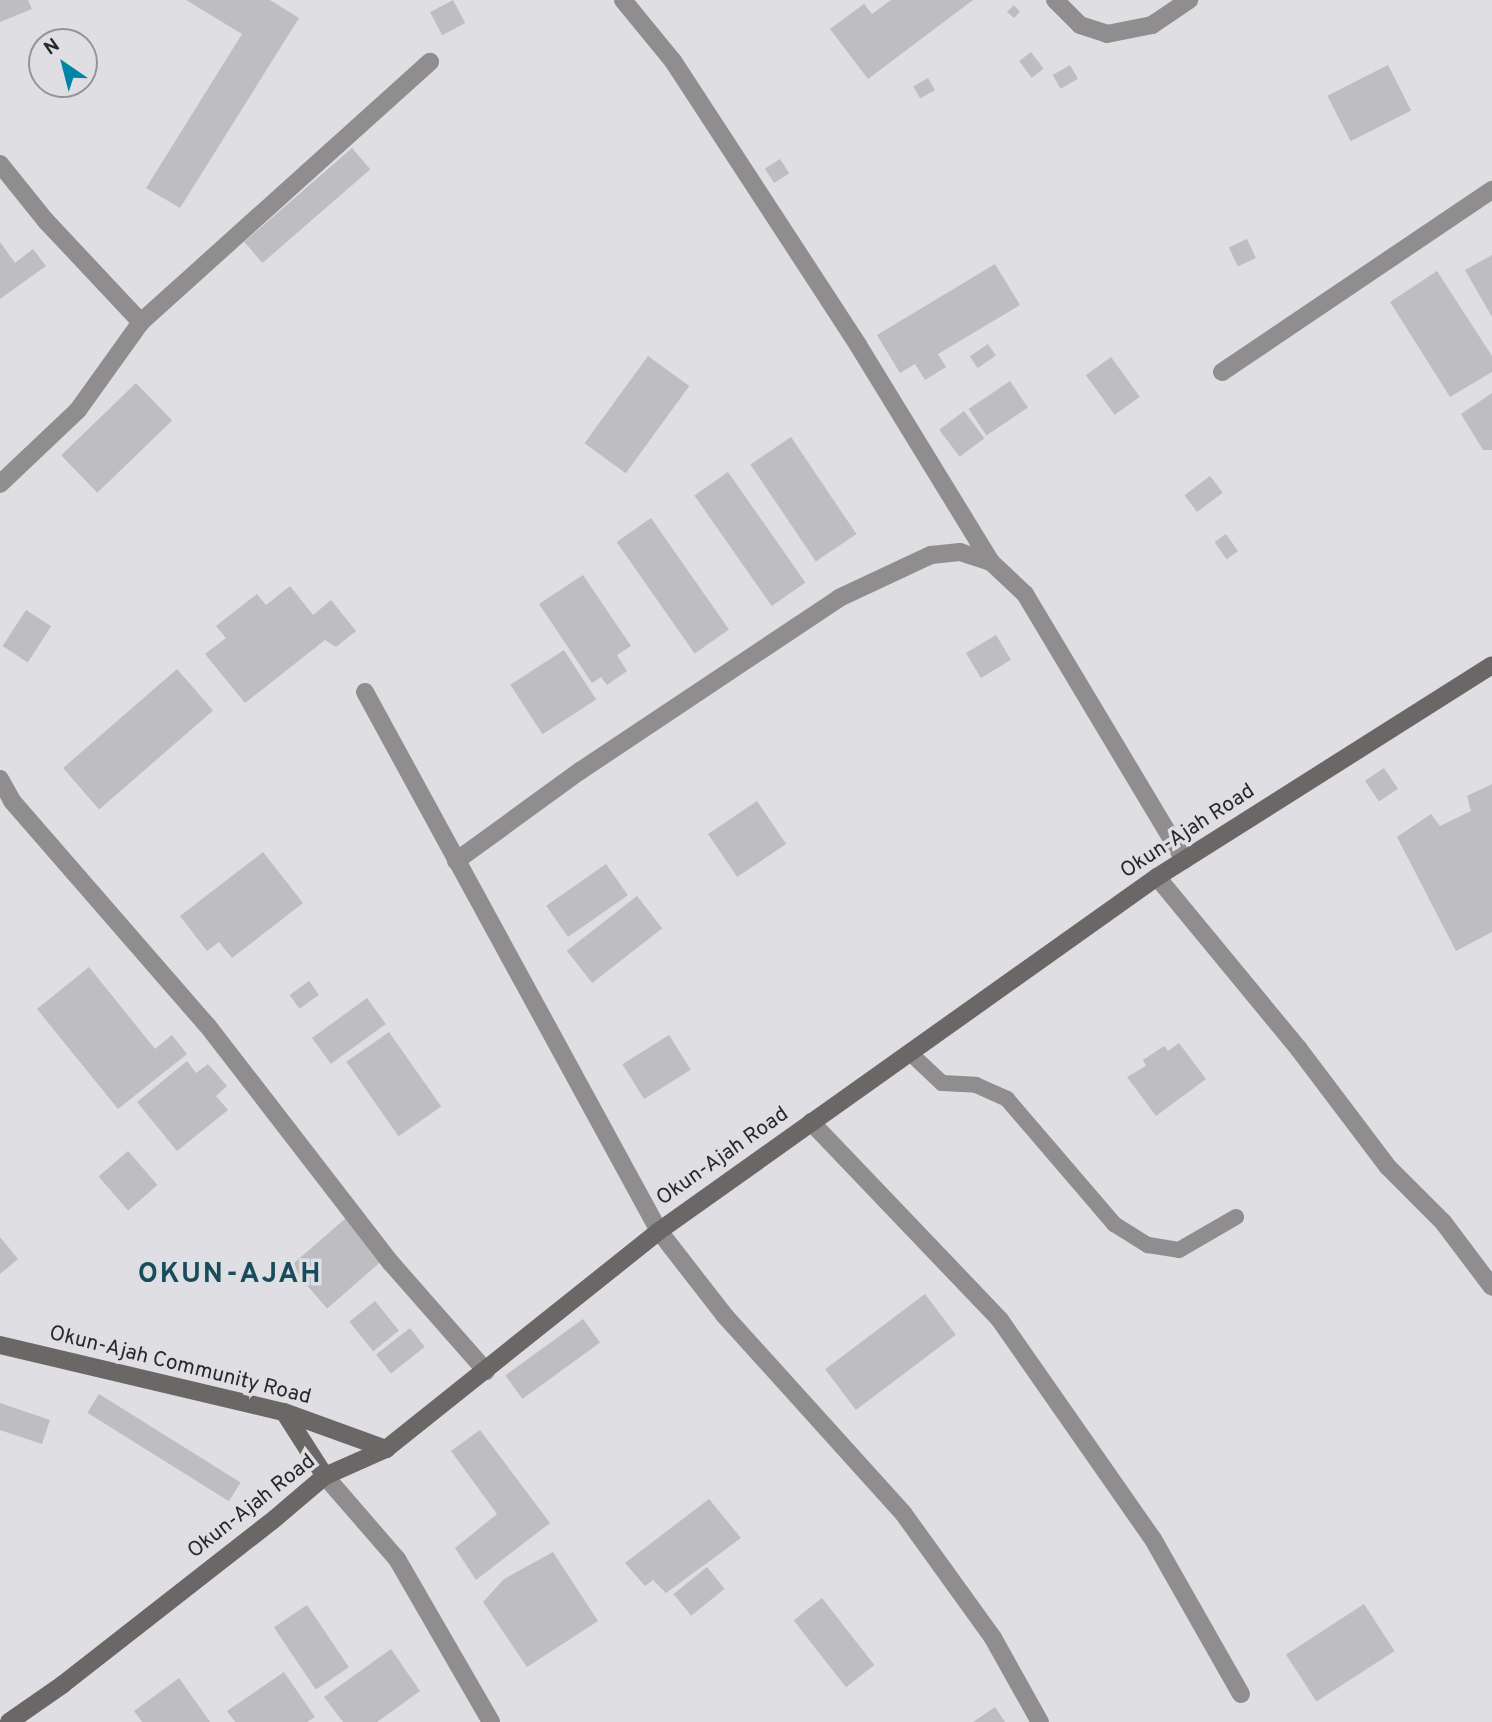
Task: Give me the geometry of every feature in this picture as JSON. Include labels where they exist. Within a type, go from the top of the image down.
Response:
[{"type":"main road","name":"Okun-Ajah Road","points":[[9,1722],[62,1685],[272,1521],[325,1476],[386,1449],[659,1231],[811,1122],[1157,877],[1492,665]]},
{"type":"main road","name":"Okun-Ajah Community Road","points":[[0,1345],[284,1412],[386,1449]]},
{"type":"main road","points":[[284,1412],[325,1476]]},
{"type":"street","points":[[623,0],[673,61],[858,345],[992,562],[1025,594],[1184,860]]},
{"type":"street","points":[[1055,0],[1080,25],[1107,34],[1152,25],[1189,0]]},
{"type":"street","points":[[0,484],[78,410],[141,322],[430,62]]},
{"type":"street","points":[[0,164],[46,221],[141,322]]},
{"type":"street","points":[[1222,372],[1492,190]]},
{"type":"street","points":[[456,860],[580,771],[839,598],[931,555],[960,552],[992,562]]},
{"type":"street","points":[[365,692],[659,1231],[725,1316],[903,1513],[993,1639],[1040,1722]]},
{"type":"street","points":[[0,779],[12,801],[207,1025],[391,1263],[486,1371]]},
{"type":"street","points":[[1157,877],[1297,1048],[1388,1167],[1443,1222],[1492,1287]]},
{"type":"street","points":[[811,1122],[1000,1320],[1154,1541],[1241,1695]]},
{"type":"street","points":[[325,1476],[397,1559],[491,1722]]},
{"type":"lane","points":[[910,1053],[942,1083],[976,1085],[1007,1098],[1114,1224],[1148,1245],[1179,1250],[1236,1217]]},
{"type":"building","points":[[0,0],[28,0],[32,9],[0,22]]},
{"type":"building","points":[[186,0],[270,0],[299,18],[180,208],[146,188],[242,34]]},
{"type":"building","points":[[453,0],[465,23],[442,35],[430,12]]},
{"type":"building","points":[[891,0],[973,0],[868,79],[830,29],[864,4],[872,14]]},
{"type":"building","points":[[1014,5],[1020,12],[1014,18],[1007,12]]},
{"type":"building","points":[[1031,52],[1044,69],[1032,78],[1019,61]]},
{"type":"building","points":[[1070,65],[1078,79],[1061,89],[1053,75]]},
{"type":"building","points":[[1388,65],[1411,110],[1351,141],[1327,96]]},
{"type":"building","points":[[928,78],[935,90],[920,99],[913,86]]},
{"type":"building","points":[[352,148],[370,169],[262,263],[244,242]]},
{"type":"building","points":[[780,159],[789,173],[774,183],[765,169]]},
{"type":"building","points":[[1247,239],[1256,258],[1238,266],[1229,247]]},
{"type":"building","points":[[0,242],[15,263],[33,249],[46,266],[0,299]]},
{"type":"building","points":[[1492,255],[1492,317],[1465,270]]},
{"type":"building","points":[[995,264],[1020,305],[938,354],[946,367],[925,380],[915,364],[900,373],[877,335]]},
{"type":"building","points":[[1437,271],[1492,356],[1492,372],[1450,397],[1390,302]]},
{"type":"building","points":[[988,344],[996,356],[978,368],[970,356]]},
{"type":"building","points":[[648,356],[689,386],[626,473],[585,443]]},
{"type":"building","points":[[1111,357],[1140,397],[1115,415],[1086,375]]},
{"type":"building","points":[[1010,381],[1028,408],[986,435],[969,409]]},
{"type":"building","points":[[136,383],[172,420],[97,493],[61,455]]},
{"type":"building","points":[[1492,393],[1492,450],[1483,450],[1461,414]]},
{"type":"building","points":[[964,411],[984,438],[960,457],[939,430]]},
{"type":"building","points":[[791,437],[856,534],[816,561],[750,464]]},
{"type":"building","points":[[728,472],[805,583],[772,606],[694,496]]},
{"type":"building","points":[[1210,476],[1223,493],[1197,512],[1184,495]]},
{"type":"building","points":[[651,518],[729,629],[695,653],[617,542]]},
{"type":"building","points":[[1226,534],[1238,551],[1227,559],[1215,542]]},
{"type":"building","points":[[583,575],[631,646],[617,655],[627,671],[607,685],[601,677],[592,683],[539,604]]},
{"type":"building","points":[[290,586],[313,615],[331,600],[356,631],[336,647],[325,640],[245,703],[205,654],[226,638],[216,626],[257,594],[266,605]]},
{"type":"building","points":[[26,610],[51,626],[28,662],[3,646]]},
{"type":"building","points":[[996,635],[1011,660],[981,678],[966,653]]},
{"type":"building","points":[[564,650],[596,699],[542,734],[510,685]]},
{"type":"building","points":[[177,669],[213,711],[99,810],[63,768]]},
{"type":"building","points":[[1384,768],[1398,789],[1379,802],[1365,781]]},
{"type":"building","points":[[1492,784],[1492,932],[1456,951],[1397,837],[1431,814],[1440,826],[1471,811],[1467,796]]},
{"type":"building","points":[[757,801],[786,844],[737,877],[708,834]]},
{"type":"building","points":[[263,852],[303,903],[232,958],[219,942],[207,951],[180,916]]},
{"type":"building","points":[[606,864],[628,895],[568,937],[546,906]]},
{"type":"building","points":[[637,896],[662,928],[592,983],[567,951]]},
{"type":"building","points":[[89,967],[155,1049],[172,1035],[187,1054],[118,1109],[37,1009]]},
{"type":"building","points":[[309,981],[319,995],[300,1009],[290,995]]},
{"type":"building","points":[[367,998],[386,1024],[331,1064],[312,1038]]},
{"type":"building","points":[[389,1032],[441,1107],[399,1136],[346,1062]]},
{"type":"building","points":[[669,1035],[691,1070],[644,1099],[622,1064]]},
{"type":"building","points":[[1179,1043],[1206,1079],[1156,1116],[1127,1077],[1146,1066],[1143,1060],[1164,1046],[1168,1051]]},
{"type":"building","points":[[187,1061],[196,1073],[208,1064],[227,1086],[216,1096],[228,1110],[177,1151],[137,1102]]},
{"type":"building","points":[[128,1151],[158,1185],[128,1211],[99,1177]]},
{"type":"building","points":[[347,1217],[384,1259],[327,1308],[290,1266]]},
{"type":"building","points":[[0,1237],[18,1259],[0,1274]]},
{"type":"building","points":[[925,1294],[956,1335],[856,1410],[825,1369]]},
{"type":"building","points":[[375,1301],[399,1331],[373,1351],[349,1322]]},
{"type":"building","points":[[583,1319],[600,1342],[522,1399],[505,1375]]},
{"type":"building","points":[[410,1328],[425,1347],[391,1373],[376,1354]]},
{"type":"building","points":[[99,1394],[241,1482],[229,1501],[87,1413]]},
{"type":"building","points":[[0,1403],[50,1420],[42,1444],[0,1430]]},
{"type":"building","points":[[480,1430],[550,1523],[476,1580],[455,1548],[497,1514],[451,1451]]},
{"type":"building","points":[[709,1499],[741,1538],[666,1593],[653,1580],[645,1586],[625,1563]]},
{"type":"building","points":[[553,1552],[598,1621],[527,1667],[483,1602],[504,1579]]},
{"type":"building","points":[[707,1567],[725,1589],[691,1616],[674,1594]]},
{"type":"building","points":[[822,1598],[874,1665],[846,1687],[794,1620]]},
{"type":"building","points":[[1364,1604],[1394,1651],[1317,1702],[1286,1655]]},
{"type":"building","points":[[307,1605],[349,1667],[316,1690],[274,1627]]},
{"type":"building","points":[[391,1649],[420,1691],[377,1722],[343,1722],[324,1697]]},
{"type":"building","points":[[284,1672],[315,1717],[307,1722],[235,1722],[227,1711]]},
{"type":"building","points":[[179,1678],[210,1722],[142,1722],[134,1711]]},
{"type":"building","points":[[995,1707],[1005,1722],[973,1722]]},
{"type":"district","name":"OKUN-AJAH","points":[[230,1275]]}]
